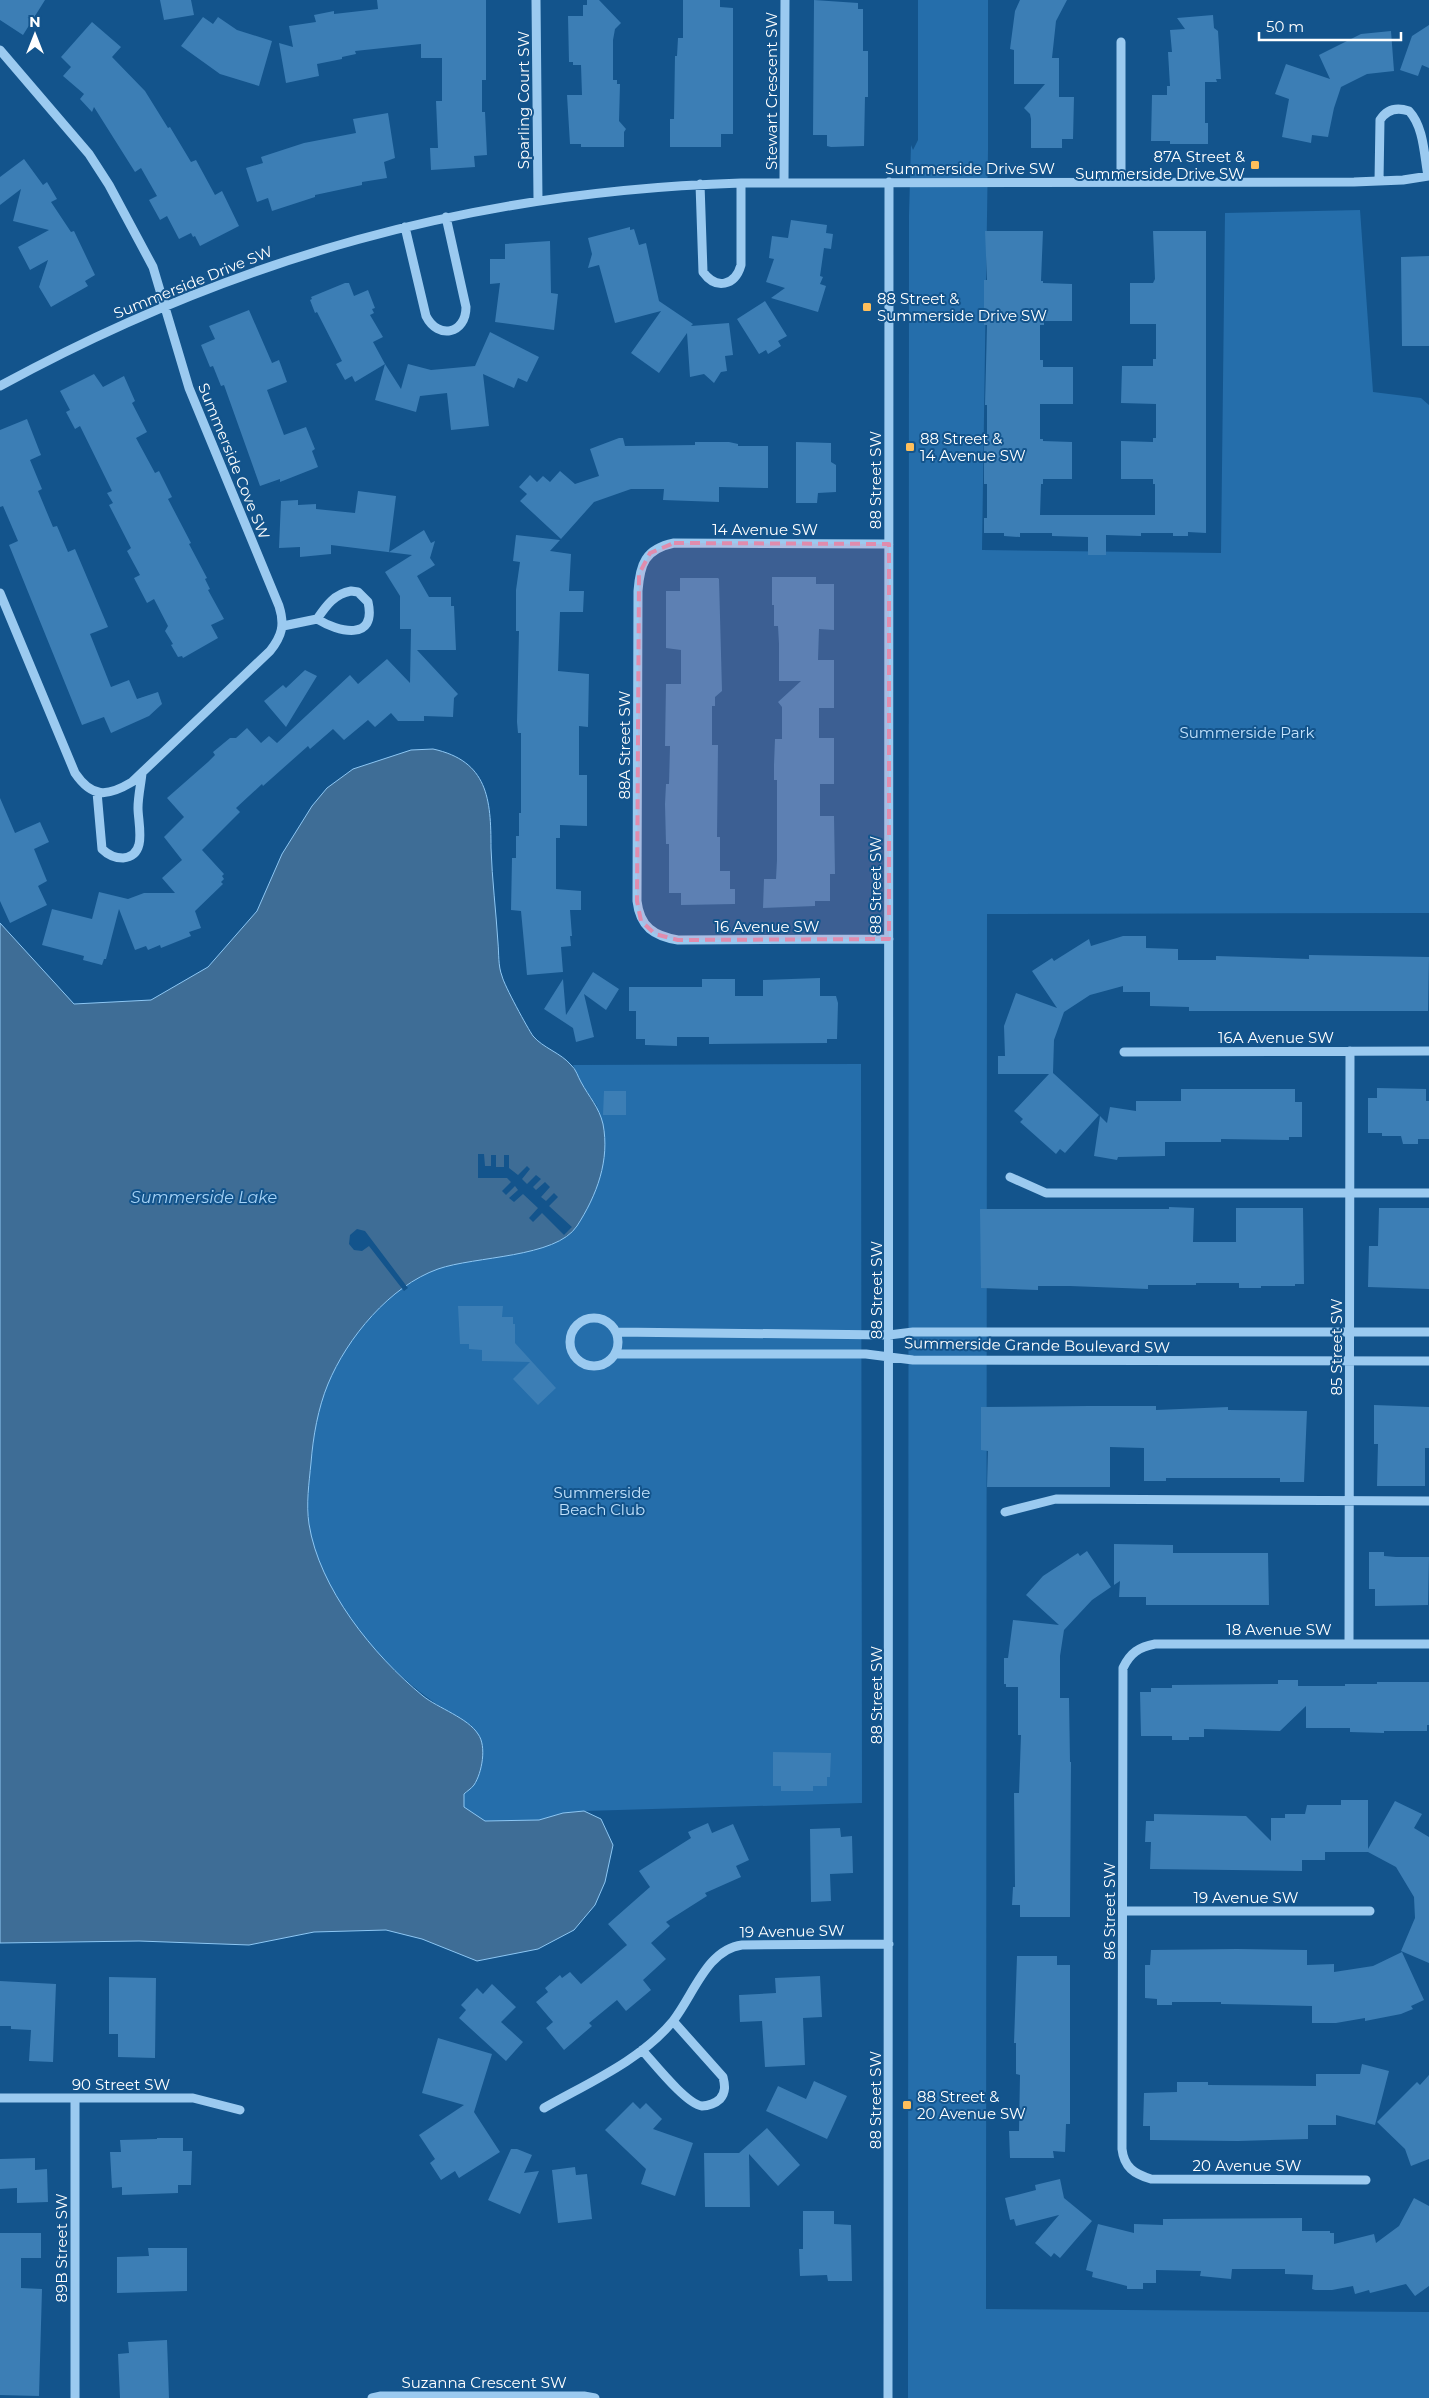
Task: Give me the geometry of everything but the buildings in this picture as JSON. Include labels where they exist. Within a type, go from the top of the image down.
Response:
[{"type":"street","name":"Sparling Court SW","points":[[536,0],[538,200]]},
{"type":"street","name":"Stewart Crescent SW","points":[[784,182],[785,0]]},
{"type":"street","points":[[1121,42],[1121,182]]},
{"type":"street","points":[[0,50],[90,154],[153,267],[165,306]]},
{"type":"street","name":"Summerside Drive SW","points":[[0,386],[101,333],[165,306],[286,260],[446,217],[538,200],[700,184],[784,182],[1379,181],[1429,176],[1418,126],[1409,111],[1392,110],[1384,113],[1380,120],[1379,181]]},
{"type":"street","name":"88 Street SW","points":[[888,2398],[890,1357],[889,182]]},
{"type":"street","points":[[700,184],[703,272],[708,278],[724,284],[733,281],[739,273],[742,264],[741,183]]},
{"type":"street","points":[[405,227],[426,316],[434,327],[447,332],[461,324],[466,314],[466,307],[446,217]]},
{"type":"street","name":"Summerside Cove SW","points":[[165,306],[189,388],[278,606],[283,626]]},
{"type":"street","name":"14 Avenue SW","points":[[646,559],[658,548],[674,543],[889,544]]},
{"type":"street","name":"88A Street SW","points":[[646,559],[639,574],[638,591],[637,901],[641,921],[648,930]]},
{"type":"street","points":[[0,594],[75,772],[83,785],[97,792],[120,790],[142,772],[270,651],[278,640],[283,626],[317,619],[339,630],[357,630],[367,622],[370,616],[368,602],[358,592],[344,592],[332,599],[317,619]]},
{"type":"street","points":[[97,792],[102,849],[113,857],[129,857],[134,854],[140,843],[138,802],[142,772]]},
{"type":"street","name":"16 Avenue SW","points":[[648,930],[664,938],[678,940],[889,939]]},
{"type":"street","name":"85 Street SW","points":[[1349,1643],[1350,1051]]},
{"type":"street","name":"16A Avenue SW","points":[[1124,1052],[1429,1051]]},
{"type":"street","points":[[1010,1177],[1046,1193],[1429,1193]]},
{"type":"street","name":"Summerside Grande Boulevard SW","points":[[1429,1332],[913,1332],[889,1335],[616,1332],[605,1320],[590,1318],[576,1326],[570,1341],[574,1356],[587,1365],[603,1364],[615,1354],[830,1353],[913,1360],[1429,1361]]},
{"type":"street","points":[[615,1354],[618,1339],[616,1332]]},
{"type":"street","points":[[1005,1512],[1056,1499],[1429,1501]]},
{"type":"street","name":"18 Avenue SW","points":[[1132,1653],[1143,1646],[1155,1644],[1429,1644]]},
{"type":"street","name":"86 Street SW","points":[[1130,2170],[1123,2156],[1122,2149],[1122,1681],[1123,1668],[1132,1653]]},
{"type":"street","name":"19 Avenue SW","points":[[1123,1910],[1370,1910]]},
{"type":"street","name":"19 Avenue SW","points":[[544,2108],[642,2050],[673,2021],[717,1955],[732,1946],[889,1944]]},
{"type":"street","points":[[642,2050],[690,2100],[703,2106],[711,2105],[719,2100],[725,2088],[722,2077],[673,2021]]},
{"type":"street","name":"90 Street SW","points":[[0,2098],[193,2098],[240,2110]]},
{"type":"street","name":"89B Street SW","points":[[75,2098],[75,2398]]},
{"type":"street","name":"20 Avenue SW","points":[[1130,2170],[1151,2179],[1366,2180]]},
{"type":"street","name":"Suzanna Crescent SW","points":[[372,2398],[381,2396],[584,2396],[595,2398]]},
{"type":"highlighted area","points":[[674,543],[889,544],[889,939],[678,940],[655,934],[641,921],[637,901],[639,574],[650,553]]},
{"type":"green space","name":"Summerside Park","points":[[918,0],[988,0],[988,150],[982,550],[1221,553],[1225,213],[1360,210],[1373,392],[1421,398],[1429,405],[1429,913],[987,914],[986,2309],[1429,2312],[1429,2398],[908,2398],[909,215],[911,145],[913,150],[918,140]]},
{"type":"green space","name":"Summerside Beach Club","points":[[861,1064],[862,1803],[584,1811],[563,1813],[539,1820],[484,1821],[464,1807],[464,1794],[474,1785],[471,1725],[424,1695],[380,1655],[360,1633],[343,1609],[328,1584],[317,1559],[311,1538],[308,1495],[316,1428],[327,1384],[346,1349],[370,1317],[384,1303],[416,1279],[445,1265],[484,1257],[537,1250],[597,1106],[582,1085],[573,1065]]},
{"type":"water","name":"Summerside Lake","points":[[433,749],[451,755],[465,763],[476,773],[483,785],[490,814],[492,871],[501,972],[511,997],[533,1036],[573,1067],[596,1107],[603,1124],[605,1137],[603,1164],[596,1190],[577,1226],[567,1237],[534,1250],[454,1265],[438,1269],[420,1277],[387,1301],[358,1332],[346,1349],[324,1393],[313,1443],[309,1486],[309,1524],[324,1572],[336,1596],[351,1619],[386,1661],[404,1679],[423,1696],[467,1723],[481,1739],[483,1752],[481,1767],[474,1785],[464,1794],[464,1807],[485,1821],[539,1820],[563,1813],[584,1811],[601,1819],[613,1845],[605,1882],[595,1905],[574,1930],[538,1949],[477,1961],[422,1939],[386,1930],[314,1932],[249,1945],[139,1941],[0,1943],[0,923],[74,1004],[151,1000],[208,967],[257,911],[282,854],[312,806],[327,788],[353,769],[411,750]]},
{"type":"pier","points":[[478,1154],[484,1154],[485,1166],[491,1166],[491,1155],[496,1155],[496,1167],[504,1167],[504,1155],[509,1155],[509,1168],[518,1175],[527,1166],[530,1169],[522,1179],[527,1184],[536,1175],[541,1179],[533,1187],[536,1190],[545,1182],[550,1187],[541,1197],[546,1201],[554,1193],[558,1197],[549,1206],[572,1227],[564,1235],[542,1213],[533,1222],[529,1218],[538,1208],[523,1194],[514,1202],[509,1198],[518,1190],[515,1186],[506,1195],[502,1191],[511,1182],[507,1178],[478,1178]]},
{"type":"pier","points":[[357,1229],[365,1231],[408,1288],[404,1291],[369,1246],[362,1251],[354,1250],[349,1244],[350,1235]]},
{"type":"place","name":"87A Street & Summerside Drive SW","points":[[1255,165]]},
{"type":"place","name":"88 Street & Summerside Drive SW","points":[[867,307]]},
{"type":"place","name":"88 Street & 14 Avenue SW","points":[[910,447]]},
{"type":"place","name":"88 Street & 20 Avenue SW","points":[[907,2105]]}]
